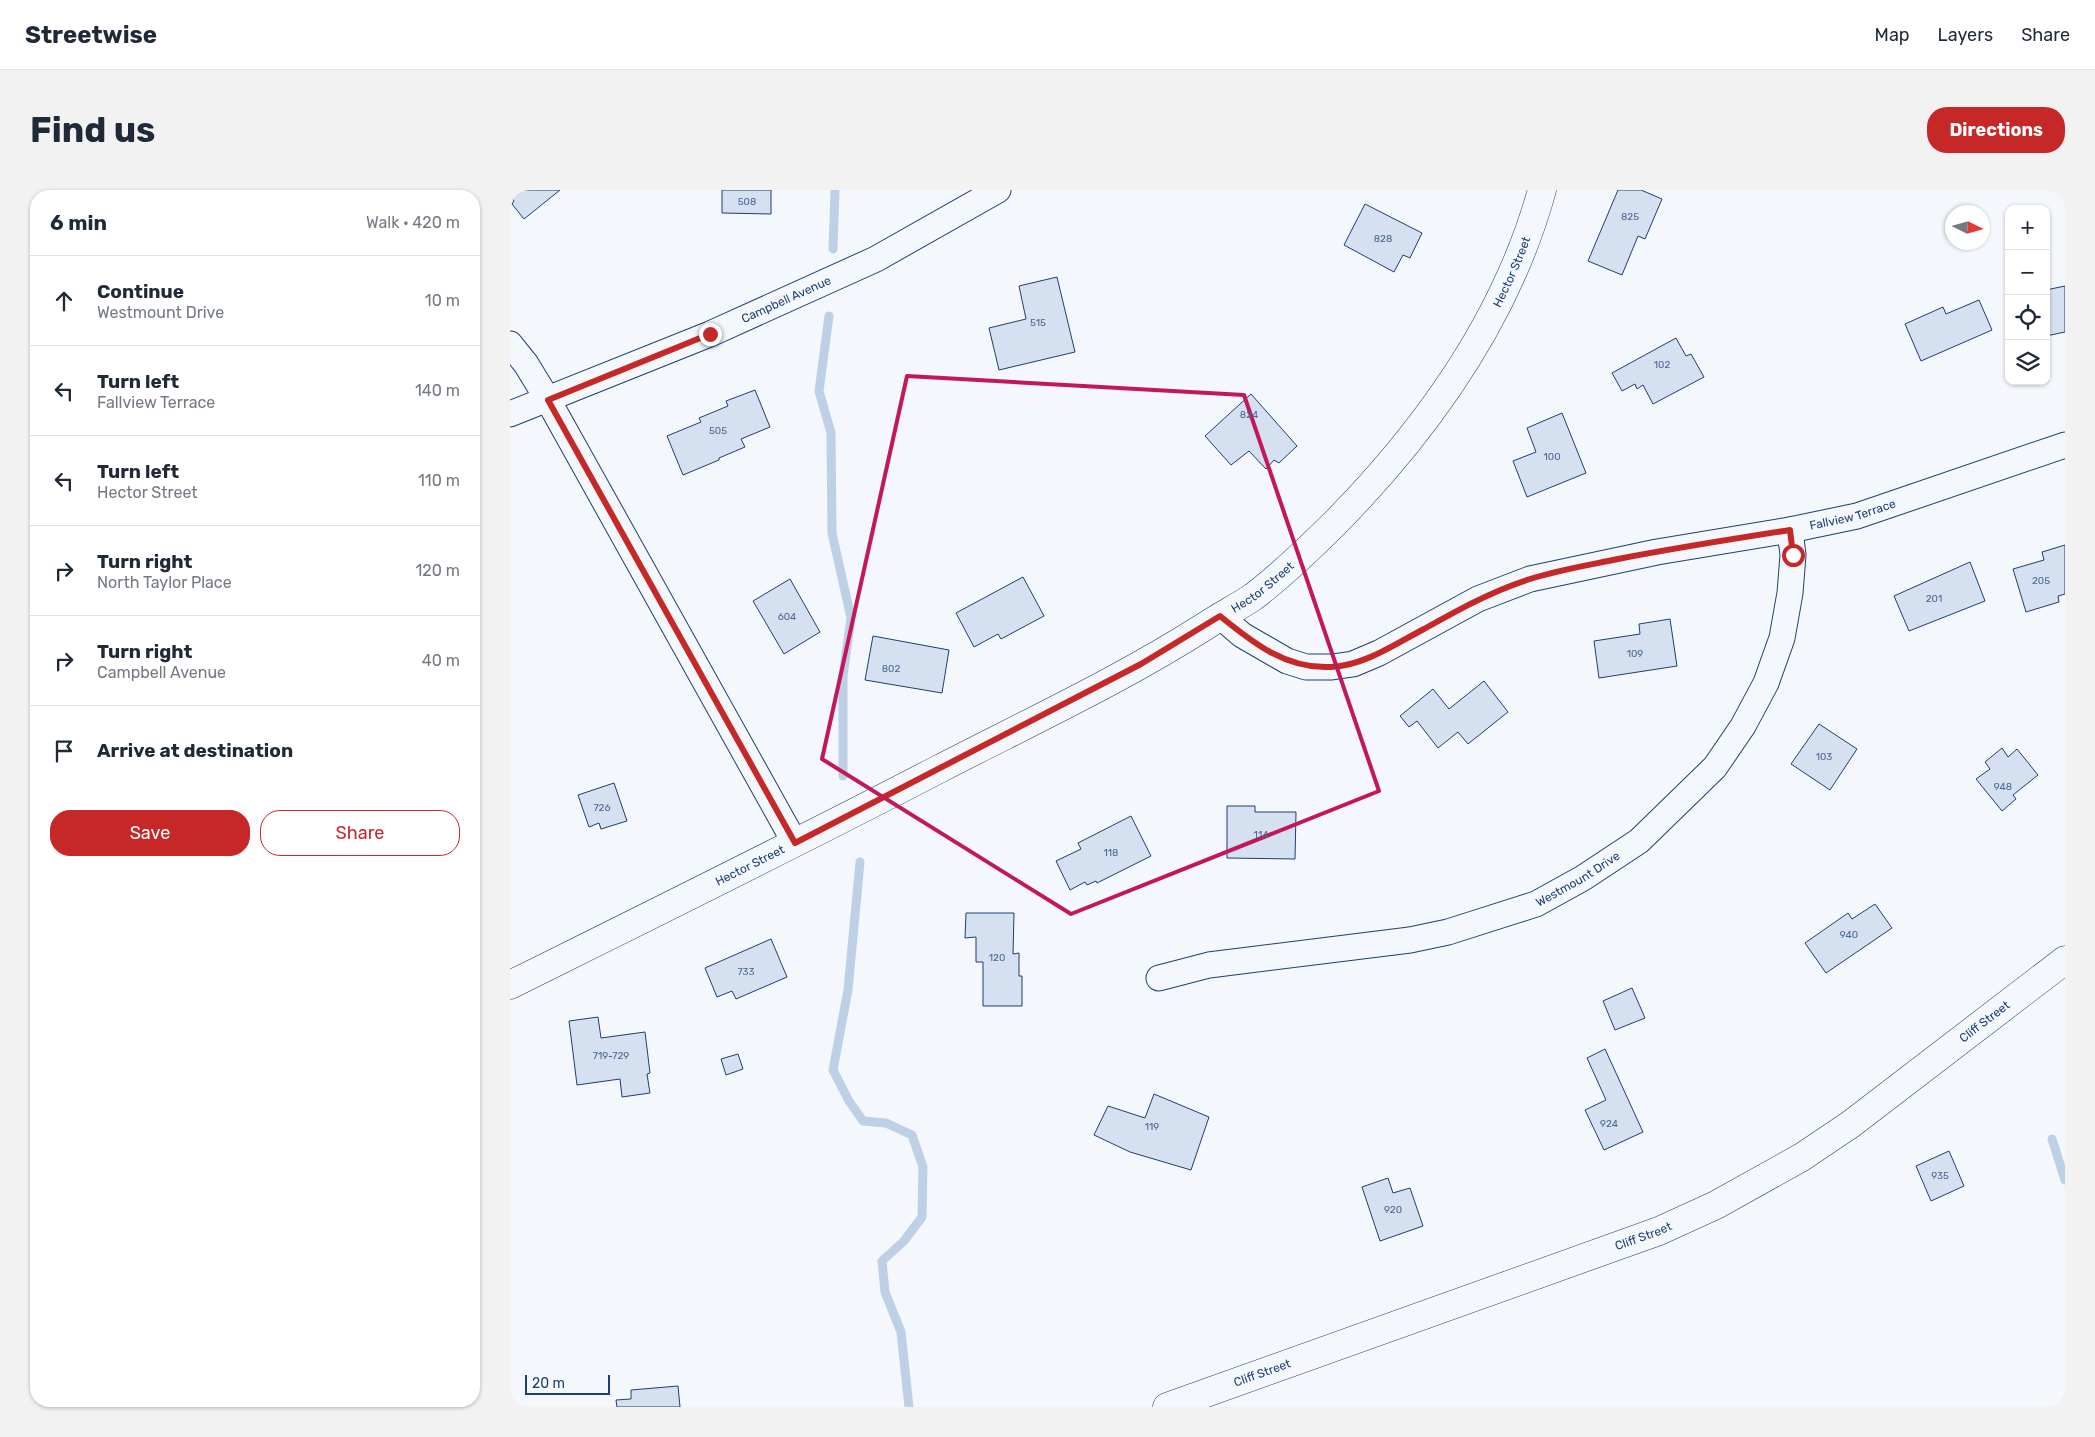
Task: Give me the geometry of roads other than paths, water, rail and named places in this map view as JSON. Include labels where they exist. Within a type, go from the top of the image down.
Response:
[{"type":"main road","name":"Hector Street","points":[[510,985],[795,843],[1141,664],[1251,598],[1309,548],[1375,482],[1450,386],[1479,339],[1509,282],[1534,219],[1542,190]]},
{"type":"main road","name":"Cliff Street","points":[[1166,1407],[1659,1231],[1716,1205],[1802,1158],[1851,1124],[2065,960]]},
{"type":"street","name":"Campbell Avenue","points":[[510,414],[710,334],[876,259],[998,190]]},
{"type":"street","points":[[510,344],[526,364],[548,400],[795,843]]},
{"type":"street","name":"Fallview Terrace","points":[[1220,616],[1242,635],[1287,661],[1306,667],[1332,667],[1352,664],[1379,653],[1478,599],[1530,579],[1662,550],[1790,530],[1857,516],[2065,444]]},
{"type":"street","name":"Westmount Drive","points":[[1159,978],[1209,966],[1410,940],[1448,932],[1536,904],[1583,878],[1639,841],[1715,767],[1743,726],[1766,683],[1782,638],[1790,593],[1793,555],[1790,530]]},
{"type":"waterway","points":[[833,249],[835,190]]},
{"type":"waterway","points":[[829,316],[819,391],[831,433],[832,533],[851,618],[843,676],[843,776]]},
{"type":"waterway","points":[[860,862],[848,990],[833,1070],[849,1101],[863,1121],[886,1123],[912,1135],[923,1167],[922,1217],[904,1241],[882,1261],[885,1292],[901,1332],[909,1407]]},
{"type":"waterway","points":[[2052,1139],[2065,1180]]}]
